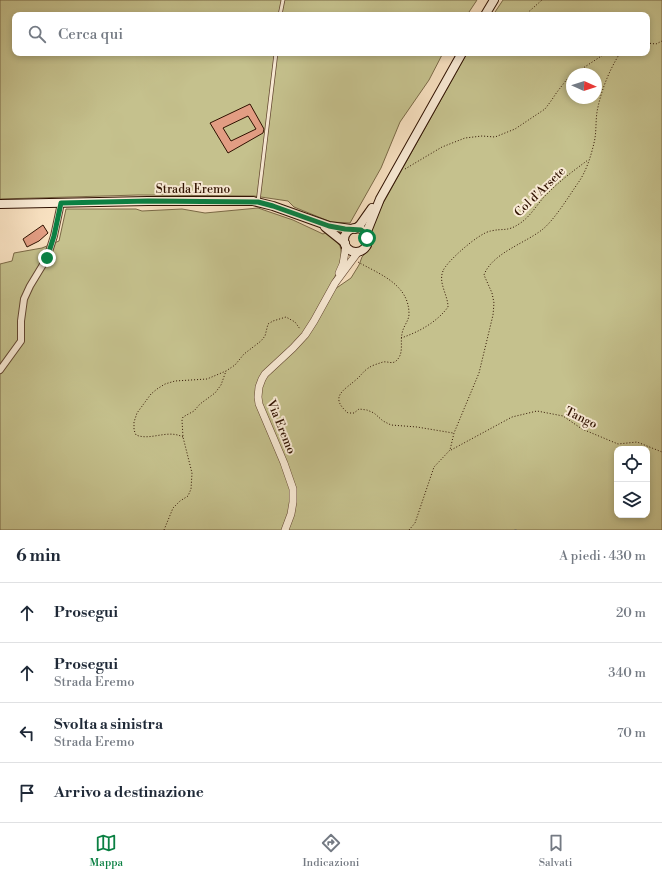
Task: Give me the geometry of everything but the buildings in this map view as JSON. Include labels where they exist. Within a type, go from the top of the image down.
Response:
[{"type":"main road","points":[[487,12],[494,0]]},
{"type":"main road","points":[[380,199],[376,202],[360,225],[353,229],[345,237],[345,245],[350,250],[358,252],[364,248],[368,242],[366,234],[380,199],[460,56]]},
{"type":"main road","name":"Strada Eremo","points":[[0,204],[148,201],[258,202],[286,210],[321,224],[337,228],[353,229]]},
{"type":"main road","name":"Strada Eremo","points":[[321,224],[345,245]]},
{"type":"main road","points":[[353,229],[361,230],[366,234]]},
{"type":"street","points":[[0,370],[21,341],[21,321],[24,299],[47,258],[54,236],[61,203]]},
{"type":"street","name":"Via Eremo","points":[[336,283],[343,264],[345,245]]},
{"type":"street","name":"Via Eremo","points":[[285,530],[291,514],[293,490],[284,463],[259,404],[259,387],[265,374],[305,335],[336,283],[358,252]]},
{"type":"lane","points":[[281,12],[283,0]]},
{"type":"lane","points":[[258,202],[276,56]]},
{"type":"path","points":[[528,12],[542,0]]},
{"type":"path","points":[[650,43],[656,44],[662,41]]},
{"type":"path","points":[[584,68],[602,56]]},
{"type":"path","points":[[409,530],[415,523],[434,467],[450,450],[454,433],[479,373],[493,315],[494,303],[492,293],[484,275],[487,268],[506,252],[543,229],[551,221],[579,182],[594,143],[598,107],[611,66],[618,56]]},
{"type":"path","points":[[404,170],[442,147],[465,138],[482,136],[495,137],[515,129],[545,109],[566,81]]},
{"type":"path","name":"Col d'Arsete","points":[[401,338],[412,334],[438,319],[448,307],[448,300],[442,278],[443,271],[454,257],[483,233],[490,230],[506,230],[520,223],[529,216],[552,189],[589,159]]},
{"type":"path","points":[[358,262],[386,277],[396,285],[408,305],[409,315],[407,324],[402,330],[401,354],[397,361],[392,363],[384,362],[364,370],[358,378],[344,388],[340,394],[339,402],[348,413],[354,413],[360,409],[368,410],[391,425],[417,427],[454,433]]},
{"type":"path","points":[[183,437],[179,434],[149,437],[136,435],[134,430],[134,422],[137,413],[151,394],[165,384],[175,381],[207,379],[226,371],[235,365],[244,354],[261,341],[265,336],[268,324],[274,320],[286,316],[295,322],[305,335]]},
{"type":"path","points":[[164,530],[173,508],[188,496],[191,490],[192,473],[183,437],[183,417],[194,411],[200,404],[215,393],[221,385],[226,371]]},
{"type":"path","name":"Tango","points":[[450,450],[512,417],[537,411],[563,416],[582,429],[618,444],[637,442],[662,452]]},
{"type":"shaded area","points":[[0,0],[477,0],[469,12],[12,12],[12,56],[441,56],[429,80],[400,122],[381,168],[350,223],[331,222],[294,207],[288,201],[254,196],[138,195],[0,199]]},
{"type":"shaded area","points":[[503,0],[662,0],[662,530],[0,530],[0,264],[12,261],[14,253],[42,248],[59,241],[66,209],[136,209],[142,211],[182,209],[205,213],[258,208],[293,220],[323,234],[327,232],[340,246],[340,263],[333,281],[314,315],[335,289],[351,278],[362,257],[371,247],[372,224],[465,56],[650,56],[650,12],[495,12]]},
{"type":"route","points":[[47,258],[54,236],[61,203],[253,201],[286,210],[321,224],[345,229],[358,228],[366,234],[367,238]]}]
